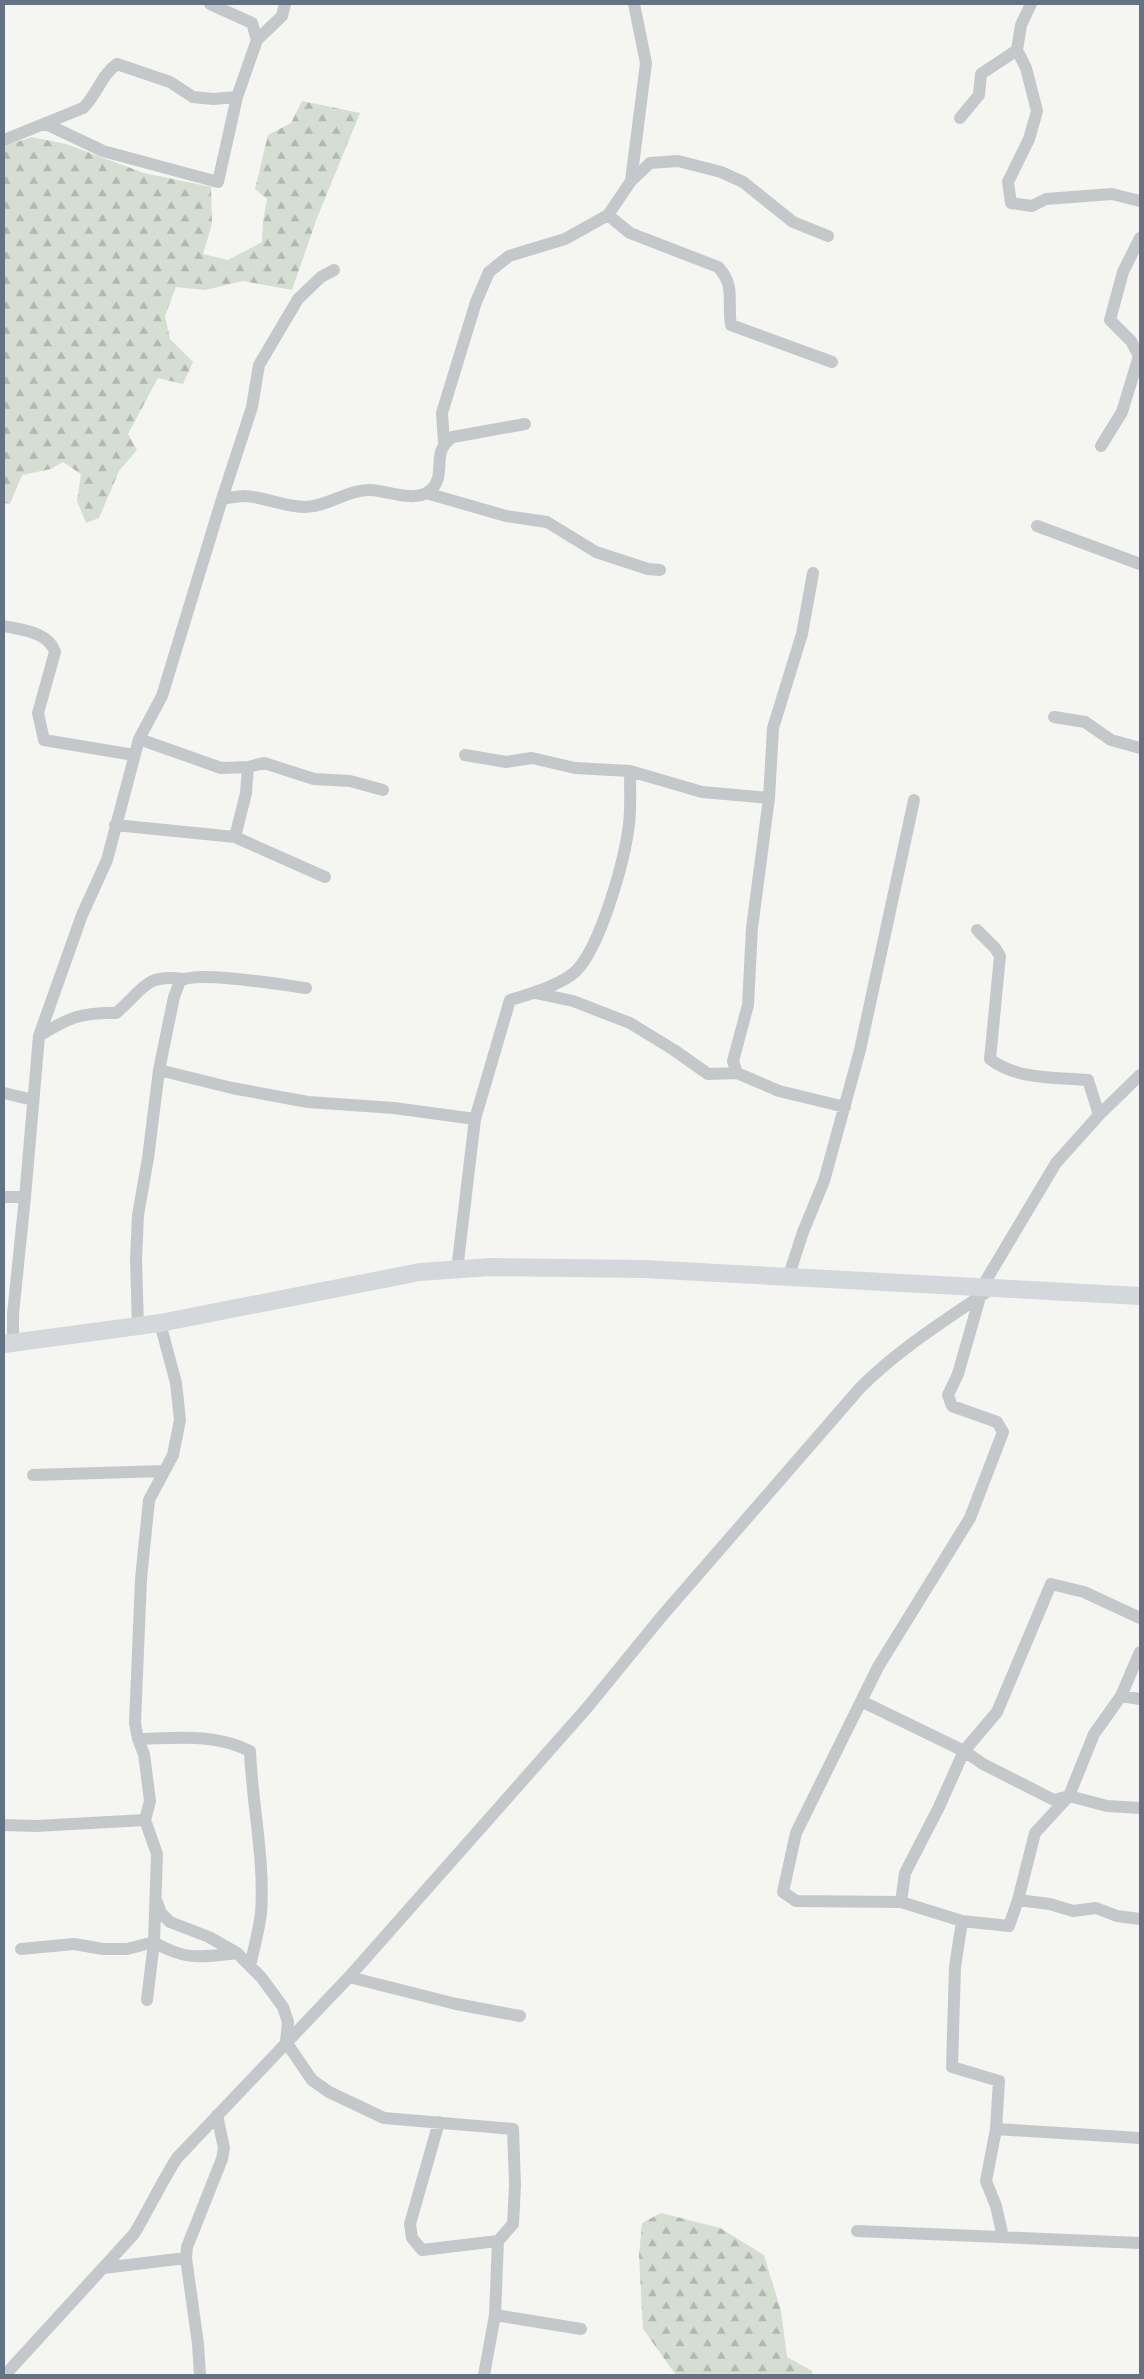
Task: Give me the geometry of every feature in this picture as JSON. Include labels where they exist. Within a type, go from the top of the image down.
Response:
[{"type":"main road","points":[[8,1344],[160,1323],[420,1272],[457,1270],[560,1267],[985,1290],[1140,1296]]},
{"type":"street","points":[[210,4],[252,23],[257,40]]},
{"type":"street","points":[[46,124],[104,151],[218,182],[237,96],[257,40],[282,16],[285,4]]},
{"type":"street","points":[[631,181],[646,63],[634,4]]},
{"type":"street","points":[[1031,4],[1021,25],[1017,50],[1026,68],[1037,111],[1029,139],[1008,182],[1011,203],[1032,206],[1046,199],[1112,194],[1140,201]]},
{"type":"street","points":[[960,118],[979,95],[981,74],[1017,50]]},
{"type":"street","points":[[4,140],[83,108],[90,103],[108,70],[117,64],[170,82],[193,97],[213,99],[237,96]]},
{"type":"street","points":[[444,442],[442,413],[476,302],[489,272],[509,256],[565,239],[608,214],[631,181],[650,163],[678,161],[721,172],[743,182],[793,222],[828,236]]},
{"type":"street","points":[[608,214],[630,233],[718,267],[728,277],[730,285],[728,309],[731,326],[832,362]]},
{"type":"street","points":[[1101,446],[1122,412],[1139,356],[1131,341],[1110,320],[1123,272],[1140,238]]},
{"type":"street","points":[[8,1344],[26,1197],[39,1036],[82,915],[107,860],[138,739],[162,696],[252,407],[259,365],[298,299],[321,277],[334,270]]},
{"type":"street","points":[[222,499],[244,496],[307,507],[360,491],[371,490],[414,496],[426,493],[434,487],[438,480],[440,449],[444,442],[453,437],[525,424]]},
{"type":"street","points":[[426,493],[506,516],[547,522],[596,552],[648,569],[660,570]]},
{"type":"street","points":[[1036,526],[1140,564]]},
{"type":"street","points":[[737,1073],[733,1061],[748,1005],[752,928],[769,798],[773,728],[802,634],[813,572]]},
{"type":"street","points":[[4,626],[44,637],[53,645],[55,652],[38,713],[44,740],[134,755]]},
{"type":"street","points":[[1054,717],[1085,722],[1111,740],[1140,748]]},
{"type":"street","points":[[138,739],[221,768],[248,767],[264,763],[314,779],[350,781],[383,790]]},
{"type":"street","points":[[465,755],[506,762],[532,758],[575,768],[630,771],[702,792],[769,798]]},
{"type":"street","points":[[234,837],[246,793],[248,767]]},
{"type":"street","points":[[457,1270],[475,1119],[510,1000],[535,993],[575,972],[596,937],[615,891],[627,834],[630,771]]},
{"type":"street","points":[[788,1278],[803,1232],[824,1181],[860,1050],[914,800]]},
{"type":"street","points":[[115,826],[234,837],[325,877]]},
{"type":"street","points":[[977,930],[995,948],[1000,956],[990,1058],[1000,1067],[1043,1077],[1088,1080],[1099,1115]]},
{"type":"street","points":[[39,1036],[68,1018],[101,1012],[116,1013],[153,979],[166,976],[183,979],[227,978],[306,988]]},
{"type":"street","points":[[138,1326],[136,1260],[138,1215],[148,1158],[159,1070],[174,997],[180,981],[183,979]]},
{"type":"street","points":[[535,993],[573,1001],[630,1023],[708,1074],[737,1073],[779,1091],[844,1107]]},
{"type":"street","points":[[159,1070],[232,1088],[308,1102],[394,1108],[475,1119]]},
{"type":"street","points":[[1140,1075],[1099,1115],[1056,1163],[985,1290],[958,1374],[948,1395],[952,1406],[997,1422],[1003,1432],[970,1518],[878,1667],[796,1833],[783,1892],[796,1901],[901,1902],[962,1921],[1009,1926],[1018,1900],[1035,1833],[1070,1796],[1094,1734],[1121,1696],[1140,1652]]},
{"type":"street","points":[[4,1093],[33,1100]]},
{"type":"street","points":[[4,1197],[26,1197]]},
{"type":"street","points":[[5,2375],[134,2234],[149,2209],[159,2186],[177,2158],[349,1977],[586,1709],[662,1616],[860,1388],[885,1363],[985,1290]]},
{"type":"street","points":[[147,2000],[154,1942],[156,1854],[145,1820],[150,1801],[144,1754],[138,1739],[135,1723],[140,1579],[149,1500],[173,1455],[180,1420],[176,1383],[160,1323]]},
{"type":"street","points":[[33,1475],[163,1471]]},
{"type":"street","points":[[901,1902],[905,1873],[964,1752],[997,1712],[1051,1584],[1084,1592],[1140,1618]]},
{"type":"street","points":[[1121,1696],[1140,1699]]},
{"type":"street","points":[[861,1701],[964,1752],[983,1764],[1054,1800],[1070,1796],[1107,1806],[1140,1808]]},
{"type":"street","points":[[138,1739],[187,1737],[231,1742],[250,1751],[251,1777],[259,1838],[261,1913],[250,1966]]},
{"type":"street","points":[[4,1825],[36,1826],[145,1820]]},
{"type":"street","points":[[156,1900],[161,1913],[170,1922],[209,1937],[237,1953],[261,1977],[283,2007],[288,2022],[286,2042],[312,2080],[354,2105],[384,2118],[513,2129],[515,2186],[513,2224],[498,2241],[495,2315],[484,2375]]},
{"type":"street","points":[[1018,1900],[1050,1904],[1073,1911],[1096,1908],[1117,1916],[1140,1919]]},
{"type":"street","points":[[962,1921],[955,1967],[952,2068],[999,2081],[996,2129],[986,2181],[996,2206],[1003,2237]]},
{"type":"street","points":[[20,1949],[74,1944],[103,1949],[127,1949],[154,1942],[173,1954],[201,1957],[237,1953]]},
{"type":"street","points":[[349,1977],[456,2004],[520,2016]]},
{"type":"street","points":[[200,2375],[198,2344],[186,2258],[187,2247],[222,2159],[224,2148],[217,2115]]},
{"type":"street","points":[[439,2122],[410,2224],[412,2238],[422,2250],[498,2241]]},
{"type":"street","points":[[996,2129],[1140,2138]]},
{"type":"street","points":[[857,2231],[1140,2243]]},
{"type":"street","points":[[103,2268],[186,2258]]},
{"type":"street","points":[[495,2315],[581,2329]]},
{"type":"green space","points":[[302,101],[360,113],[317,218],[292,290],[243,281],[205,290],[176,287],[165,316],[170,339],[193,362],[183,384],[158,378],[128,434],[137,450],[119,471],[99,518],[86,523],[77,501],[81,474],[63,462],[51,469],[22,475],[10,504],[4,503],[4,146],[32,137],[66,144],[144,173],[211,187],[212,224],[203,254],[228,260],[262,242],[267,199],[255,189],[268,135],[291,123]]},
{"type":"green space","points":[[661,2213],[720,2228],[764,2255],[781,2311],[787,2357],[812,2371],[812,2375],[676,2375],[643,2329],[639,2255],[642,2223]]}]
